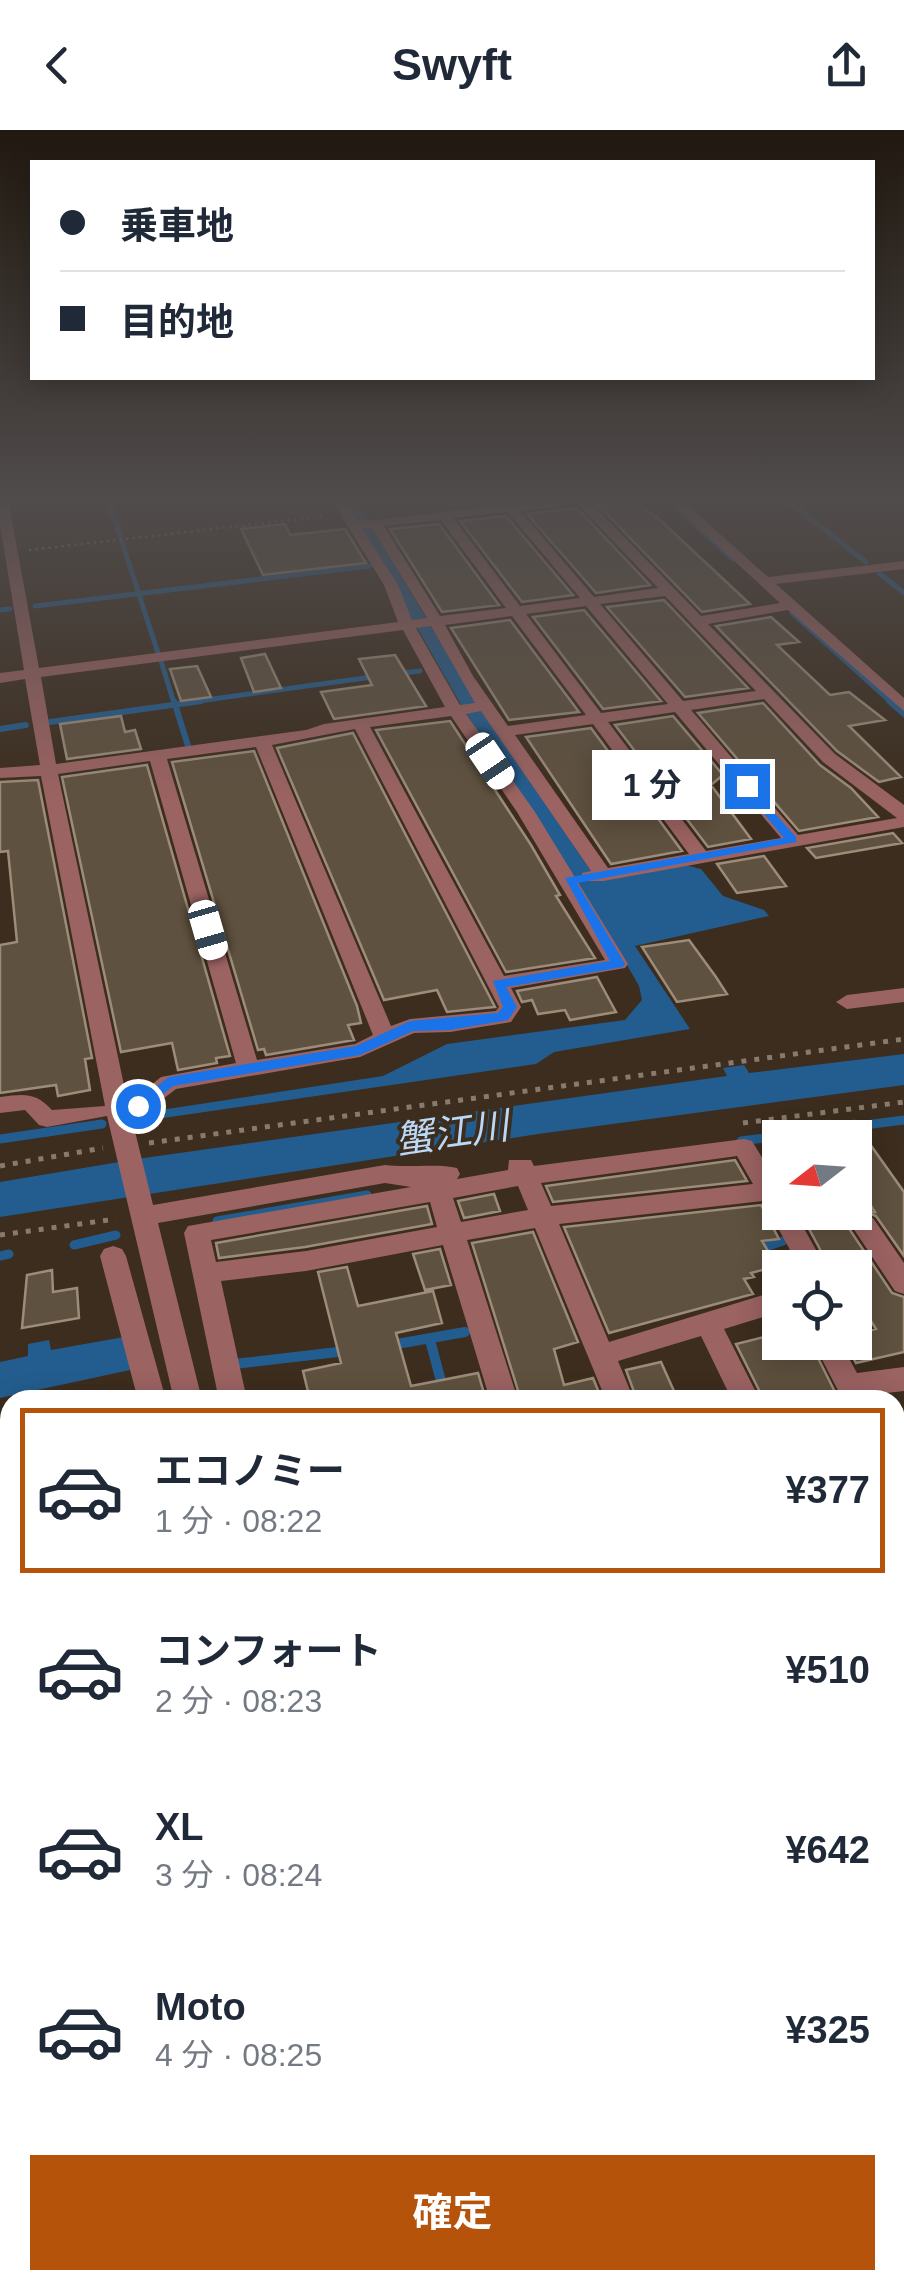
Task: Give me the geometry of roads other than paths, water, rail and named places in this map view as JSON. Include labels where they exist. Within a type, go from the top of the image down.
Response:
[{"type":"street","points":[[16,600],[126,1146],[186,1390]]},
{"type":"street","points":[[398,600],[458,710],[572,880],[618,964],[498,984]]},
{"type":"street","points":[[420,600],[483,706],[600,876]]},
{"type":"street","points":[[508,600],[700,856]]},
{"type":"street","points":[[0,678],[606,600]]},
{"type":"street","points":[[679,600],[829,758],[904,814]]},
{"type":"street","points":[[786,600],[904,706]]},
{"type":"street","points":[[590,602],[792,840]]},
{"type":"street","points":[[700,620],[792,605]]},
{"type":"street","points":[[504,732],[768,694]]},
{"type":"street","points":[[0,773],[50,770],[262,741],[483,706]]},
{"type":"street","points":[[138,1106],[169,1082],[360,1050],[410,1026],[503,1017],[510,1007],[360,723]]},
{"type":"street","points":[[262,741],[385,1038]]},
{"type":"street","points":[[157,755],[249,1069]]},
{"type":"street","points":[[572,880],[904,822]]},
{"type":"street","points":[[847,1002],[904,995]]},
{"type":"street","points":[[0,1105],[30,1101],[47,1119],[98,1112]]},
{"type":"street","points":[[230,1390],[197,1234],[526,1176],[744,1147],[762,1178]]},
{"type":"street","points":[[142,1212],[384,1174],[412,1178],[522,1166],[616,1390]]},
{"type":"street","points":[[439,1191],[501,1390]]},
{"type":"street","points":[[206,1273],[306,1261],[541,1217],[762,1205]]},
{"type":"street","points":[[868,1230],[904,1284]]},
{"type":"street","points":[[113,1256],[149,1390]]},
{"type":"street","points":[[602,1356],[762,1306]]},
{"type":"street","points":[[708,1323],[741,1390]]},
{"type":"street","points":[[836,1360],[851,1390]]},
{"type":"street","points":[[864,1390],[904,1379]]},
{"type":"water","points":[[401,600],[415,600],[481,710],[597,880],[681,864],[701,869],[723,896],[764,910],[769,916],[635,946],[690,1029],[554,1052],[536,1064],[143,1121],[141,1113],[383,1076],[447,1044],[625,1020],[642,1000],[639,986],[615,944],[465,712]]},
{"type":"water","name":"蟹江川","points":[[904,1054],[904,1085],[538,1134],[0,1217],[0,1182],[727,1076],[723,1068],[744,1065],[749,1073]]},
{"type":"water","points":[[124,1337],[130,1370],[37,1390],[0,1390],[0,1362],[28,1356],[28,1344],[49,1340],[51,1350]]},
{"type":"waterway","points":[[35,606],[87,600]]},
{"type":"waterway","points":[[141,600],[158,653]]},
{"type":"waterway","points":[[0,610],[10,609]]},
{"type":"waterway","points":[[792,613],[892,703]]},
{"type":"waterway","points":[[161,661],[174,703]]},
{"type":"waterway","points":[[394,674],[420,671]]},
{"type":"waterway","points":[[184,703],[379,676]]},
{"type":"waterway","points":[[175,705],[201,701]]},
{"type":"waterway","points":[[889,701],[904,714]]},
{"type":"waterway","points":[[50,722],[175,705]]},
{"type":"waterway","points":[[175,705],[188,746]]},
{"type":"waterway","points":[[0,729],[26,725]]},
{"type":"waterway","points":[[741,1141],[904,1120]]},
{"type":"waterway","points":[[0,1139],[102,1124]]},
{"type":"waterway","points":[[217,1221],[367,1195]]},
{"type":"waterway","points":[[74,1245],[116,1235]]},
{"type":"waterway","points":[[759,1249],[783,1241]]},
{"type":"waterway","points":[[0,1256],[9,1254]]},
{"type":"waterway","points":[[391,1345],[465,1332]]},
{"type":"waterway","points":[[430,1340],[443,1390]]},
{"type":"waterway","points":[[234,1364],[346,1351]]}]
